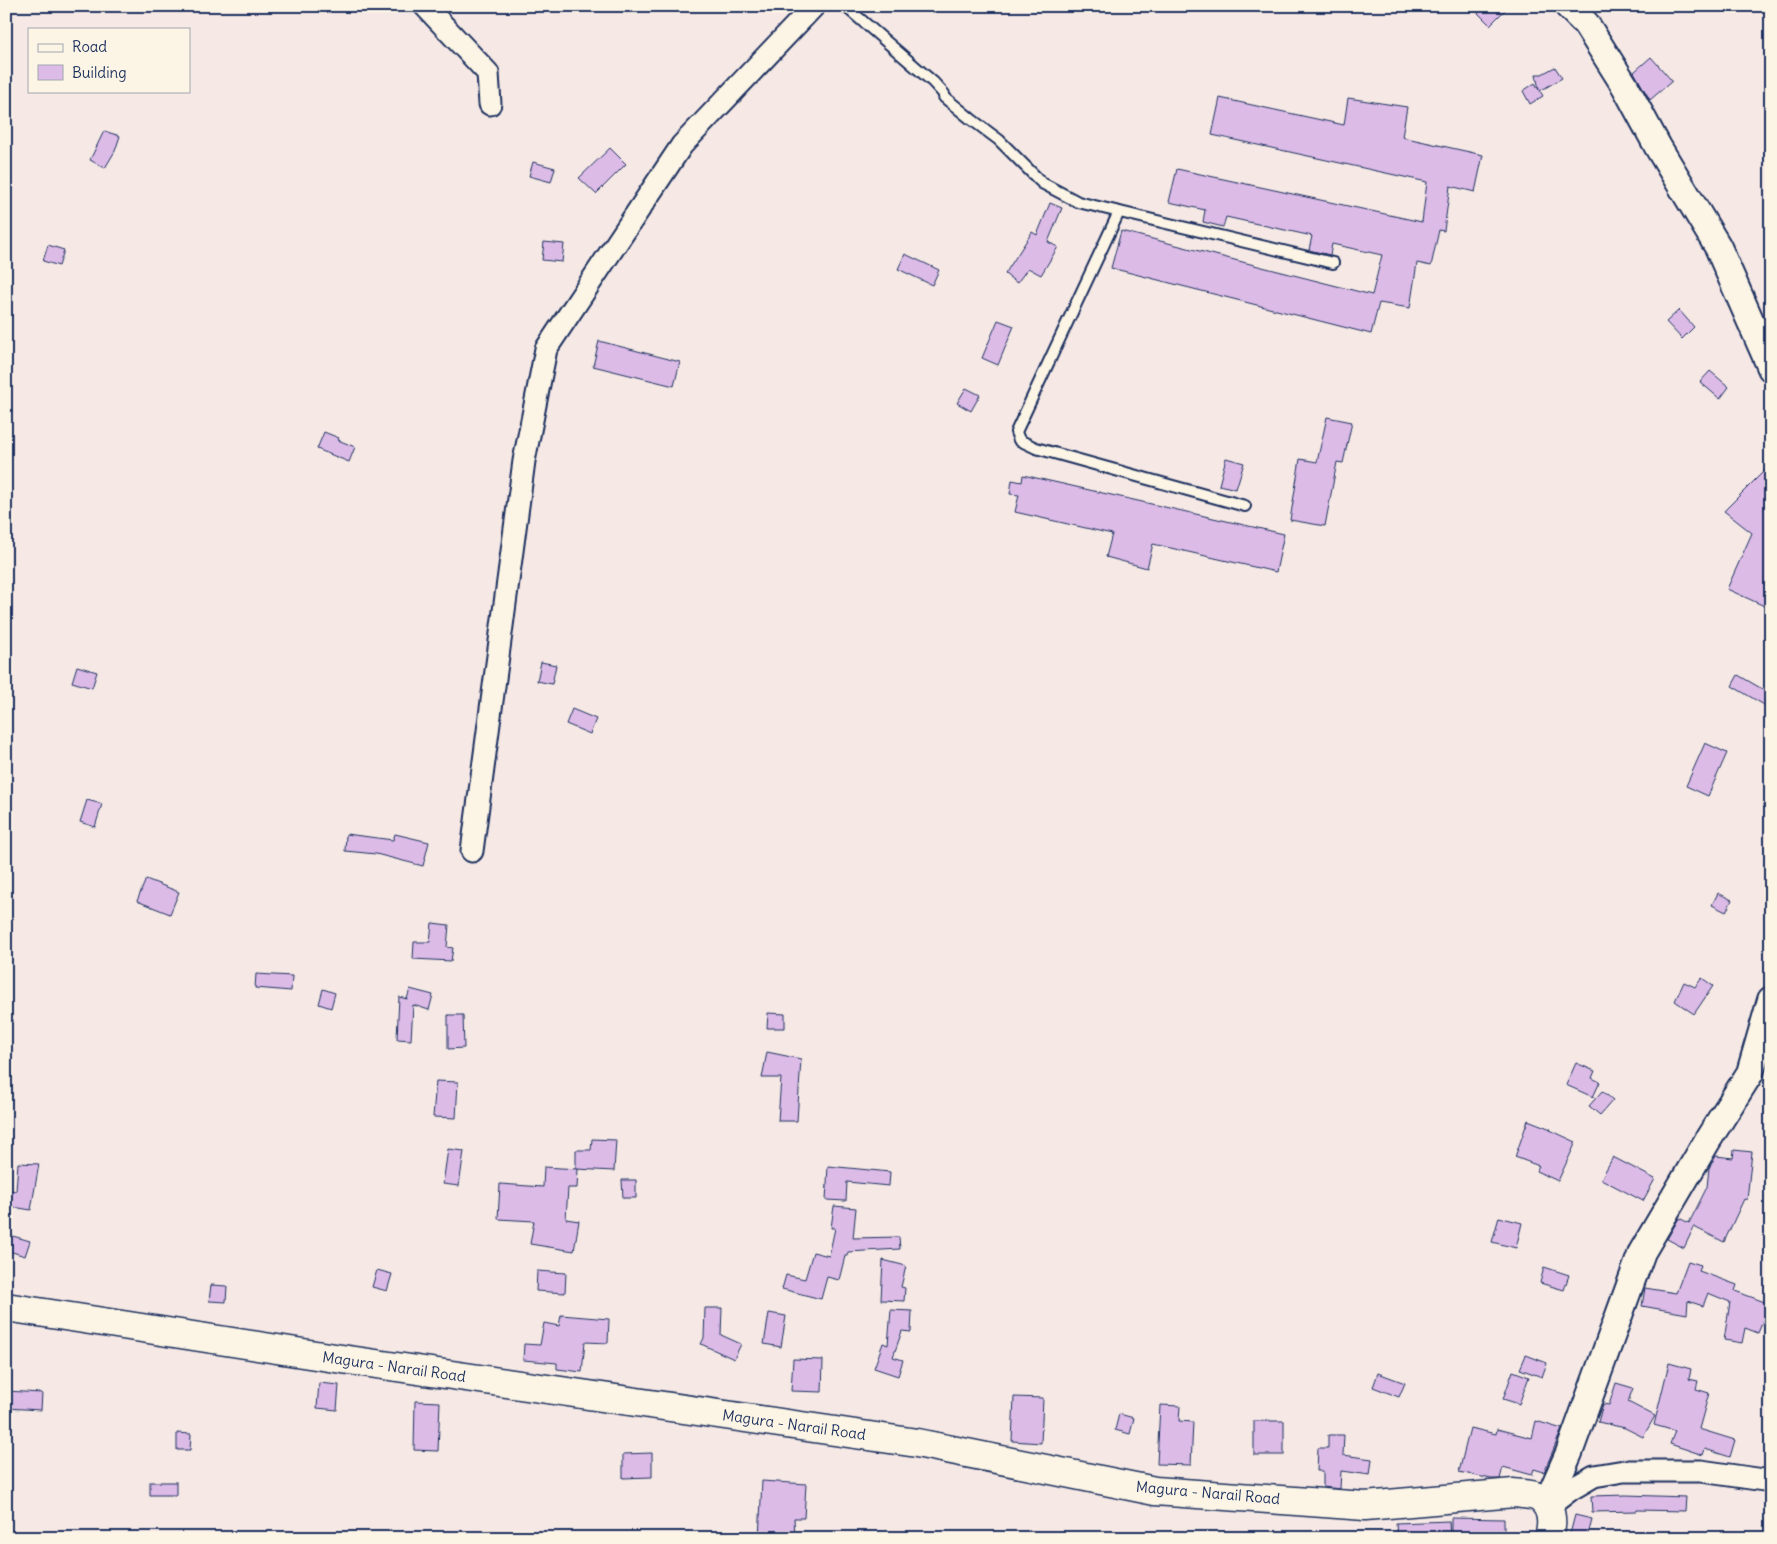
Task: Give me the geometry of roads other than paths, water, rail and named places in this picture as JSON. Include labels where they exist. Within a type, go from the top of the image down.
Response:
[{"type":"main road","name":"Magura - Narail Road","points":[[6,1307],[345,1360],[917,1443],[1155,1491],[1365,1506],[1514,1492],[1538,1497],[1548,1507]]},
{"type":"main road","points":[[1548,1507],[1551,1518],[1549,1538]]},
{"type":"street","points":[[425,6],[488,73],[490,104]]},
{"type":"street","points":[[472,851],[524,461],[546,349],[682,145],[814,6]]},
{"type":"street","points":[[1568,6],[1586,24],[1625,86],[1658,148],[1718,247],[1771,368]]},
{"type":"street","points":[[1548,1507],[1642,1252],[1709,1138],[1750,1073],[1771,1000]]},
{"type":"street","points":[[1548,1507],[1570,1490],[1594,1476],[1624,1471],[1701,1471],[1771,1480]]},
{"type":"lane","points":[[844,6],[933,82],[944,94],[944,97],[999,140],[1042,183],[1078,202],[1334,263]]},
{"type":"lane","points":[[1120,212],[1016,432],[1019,440],[1036,448],[1245,506]]}]
